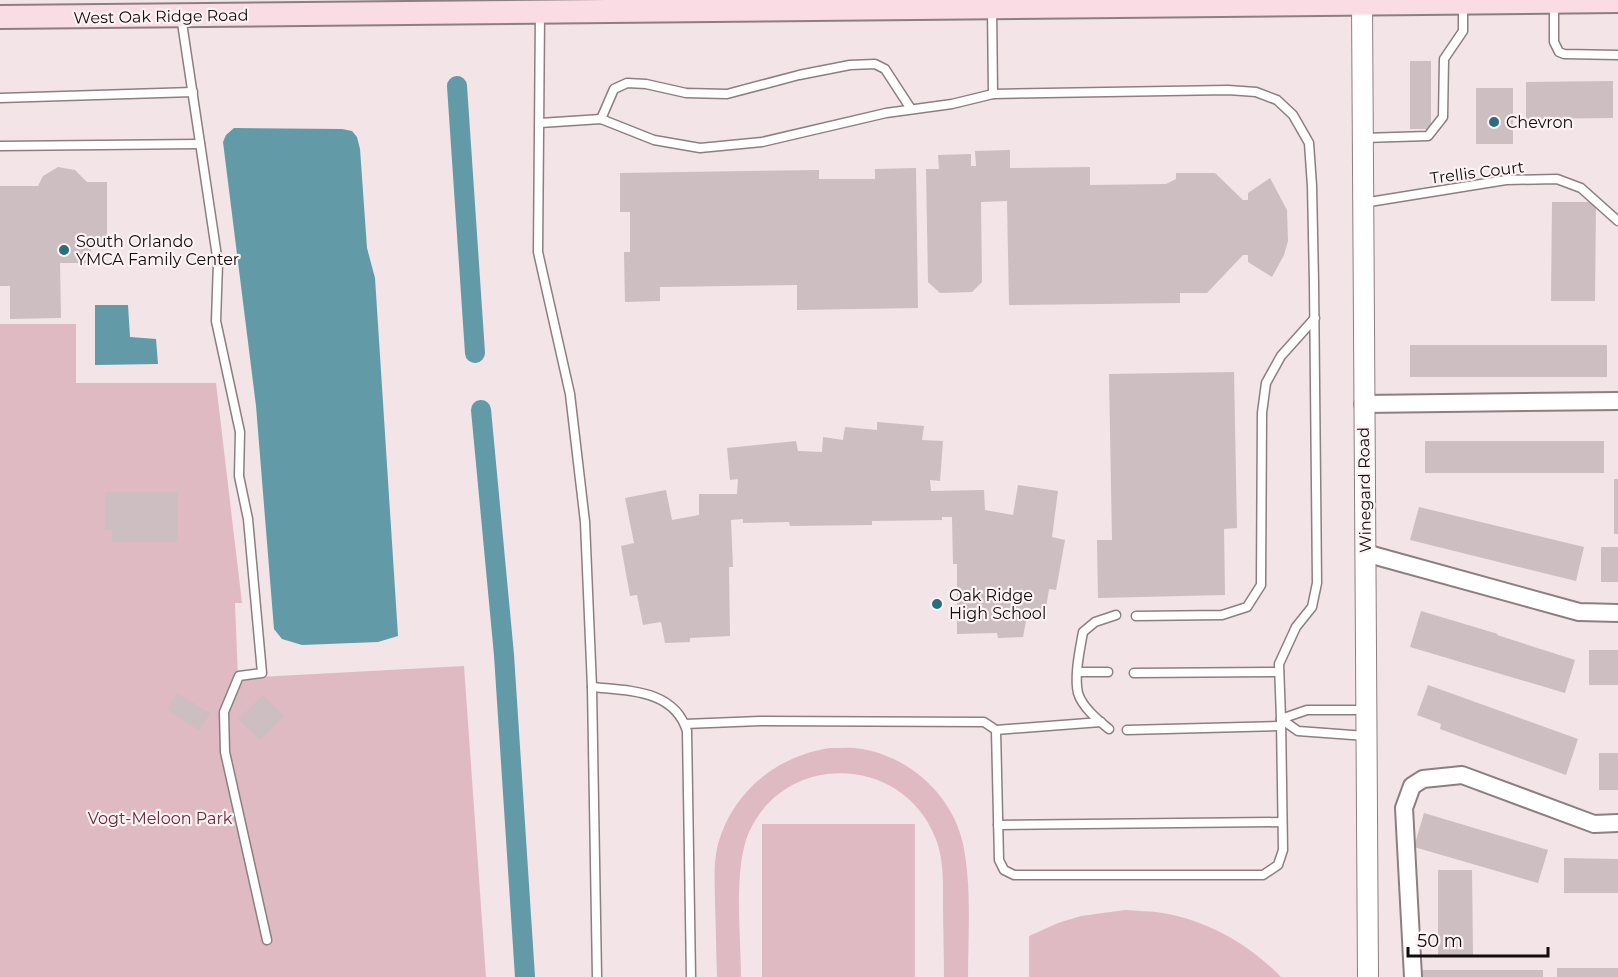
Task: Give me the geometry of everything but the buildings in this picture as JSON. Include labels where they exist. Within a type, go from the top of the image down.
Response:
[{"type":"main road","name":"West Oak Ridge Road","points":[[0,17],[77,8],[181,15],[475,6],[540,12],[611,6],[889,3],[992,6],[1158,2],[1618,1]]},
{"type":"street","name":"Winegard Road","points":[[1362,1],[1368,977]]},
{"type":"street","points":[[1364,404],[1618,401]]},
{"type":"street","points":[[1365,554],[1579,612],[1618,613]]},
{"type":"street","points":[[1413,977],[1404,808],[1412,786],[1423,779],[1462,775],[1594,824],[1618,823]]},
{"type":"lane","points":[[1554,1],[1554,42],[1559,52],[1618,55]]},
{"type":"lane","points":[[1363,138],[1428,136],[1443,117],[1444,59],[1463,31],[1463,2]]},
{"type":"lane","points":[[992,6],[993,94]]},
{"type":"lane","points":[[540,12],[538,252],[570,394],[585,522],[592,687],[597,977]]},
{"type":"lane","points":[[181,15],[218,263],[216,321],[240,432],[238,476],[248,519],[262,673],[239,676],[224,712],[225,752],[267,940]]},
{"type":"lane","points":[[601,119],[614,89],[627,83],[646,84],[686,93],[727,94],[799,75],[850,65],[875,64],[885,69],[911,109]]},
{"type":"lane","points":[[540,123],[601,119],[654,140],[700,148],[762,142],[807,130],[911,109],[952,104],[993,94],[1228,90],[1256,92],[1276,100],[1293,115],[1309,143],[1312,186],[1317,583],[1312,607],[1296,627],[1279,664],[1282,850],[1278,866],[1263,875],[1014,875],[1004,870],[999,860],[996,730]]},
{"type":"lane","points":[[0,98],[193,92]]},
{"type":"lane","points":[[0,146],[200,144]]},
{"type":"lane","name":"Trellis Court","points":[[1363,203],[1506,180],[1557,179],[1581,188],[1618,221]]},
{"type":"lane","points":[[1136,616],[1222,615],[1247,607],[1261,585],[1262,413],[1266,383],[1281,356],[1315,318]]},
{"type":"lane","points":[[1108,729],[1090,712],[1078,694],[1078,672],[1083,632],[1095,622],[1116,615]]},
{"type":"lane","points":[[1078,672],[1108,672]]},
{"type":"lane","points":[[1134,673],[1279,672]]},
{"type":"lane","points":[[592,687],[658,698],[674,707],[683,718],[687,743],[691,977]]},
{"type":"lane","points":[[1127,730],[1281,723],[1307,710],[1366,710]]},
{"type":"lane","points":[[685,724],[760,721],[984,722],[996,730],[1101,722]]},
{"type":"lane","points":[[1281,723],[1298,731],[1366,736]]},
{"type":"lane","points":[[998,825],[1282,822]]},
{"type":"green space","name":"Vogt-Meloon Park","points":[[0,324],[76,324],[76,383],[216,383],[242,603],[235,603],[238,678],[464,666],[486,977],[0,977]]},
{"type":"green space","points":[[830,748],[862,749],[897,760],[927,782],[950,810],[963,844],[968,877],[968,977],[944,977],[941,862],[935,837],[919,810],[897,790],[871,778],[844,773],[815,776],[789,787],[766,806],[749,832],[744,847],[739,883],[741,977],[717,977],[715,866],[716,851],[725,825],[746,792],[775,768],[811,752]]},
{"type":"green space","points":[[762,824],[915,824],[915,977],[762,977]]},
{"type":"green space","points":[[1125,910],[1163,913],[1212,928],[1241,944],[1281,977],[1029,977],[1029,936],[1081,916]]},
{"type":"water","points":[[234,128],[342,129],[352,131],[357,137],[360,149],[367,248],[375,278],[398,636],[378,642],[302,645],[282,639],[274,629],[256,406],[223,142],[226,135]]},
{"type":"water","points":[[95,305],[128,305],[130,337],[156,339],[158,364],[95,365]]},
{"type":"waterway","points":[[457,86],[475,353]]},
{"type":"waterway","points":[[481,410],[504,655],[525,977]]},
{"type":"place","name":"Chevron","points":[[1494,122]]},
{"type":"place","name":"South Orlando YMCA Family Center","points":[[64,250]]},
{"type":"place","name":"Oak Ridge High School","points":[[937,604]]}]
